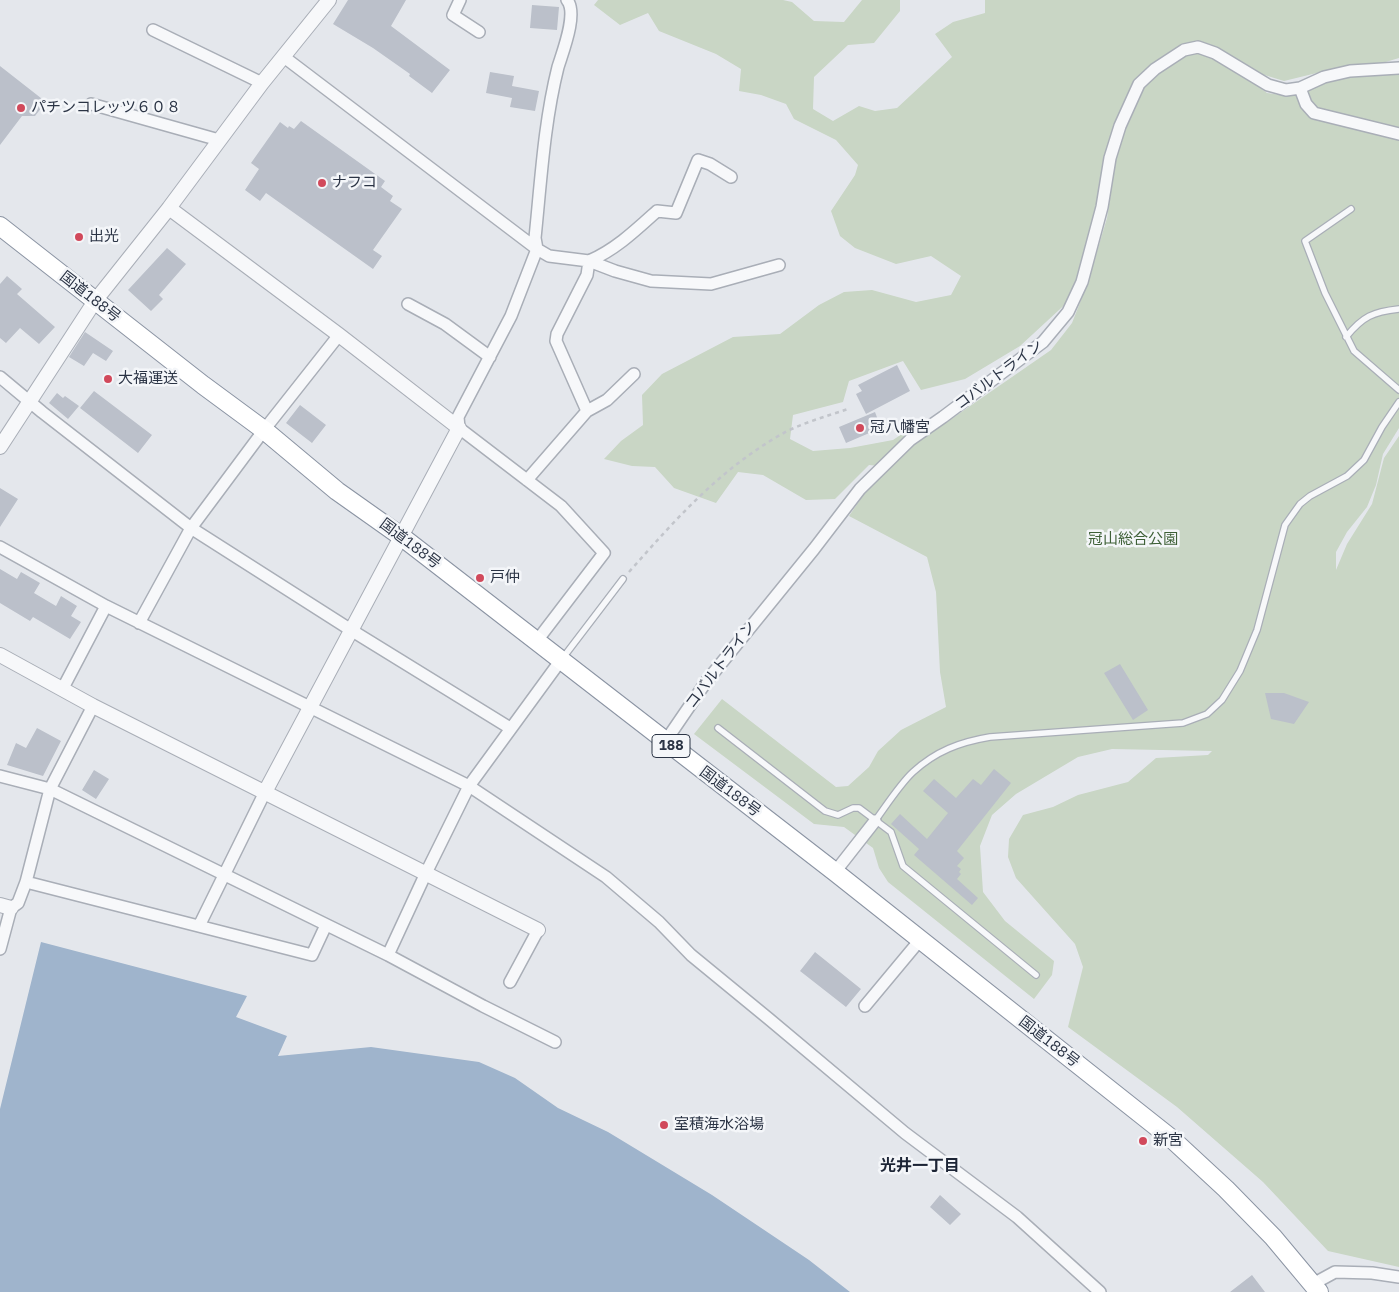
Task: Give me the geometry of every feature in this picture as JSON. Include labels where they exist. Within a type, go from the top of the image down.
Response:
[{"type":"highway","name":"国道188号","points":[[0,226],[203,385],[264,430],[337,491],[402,537],[835,872],[1172,1139],[1226,1189],[1273,1237],[1316,1288]]},
{"type":"street","points":[[0,447],[95,301],[169,208],[262,83],[329,0]]},
{"type":"street","points":[[460,0],[453,15],[479,32]]},
{"type":"street","points":[[199,926],[265,792],[459,428],[458,417],[511,316],[537,249],[535,238],[545,128],[572,16],[571,1]]},
{"type":"street","points":[[153,30],[262,83]]},
{"type":"street","name":"コバルトライン","points":[[665,742],[706,682],[860,489],[910,440],[1043,342],[1068,312],[1082,282],[1102,207],[1110,158],[1120,126],[1140,84],[1155,69],[1184,50],[1198,48],[1215,53],[1268,85],[1286,90],[1300,88],[1324,77],[1350,71],[1399,68]]},
{"type":"street","points":[[284,57],[537,249],[549,256],[589,261],[615,272],[651,281],[711,284],[779,265]]},
{"type":"street","points":[[1300,88],[1306,104],[1314,113],[1399,134]]},
{"type":"street","points":[[91,104],[219,140]]},
{"type":"street","points":[[589,261],[625,239],[657,211],[676,213],[698,160],[710,164],[731,177]]},
{"type":"street","points":[[169,208],[339,334],[561,506],[604,553],[536,642]]},
{"type":"street","points":[[587,411],[556,341],[557,334],[587,275],[589,261]]},
{"type":"street","points":[[408,304],[445,324],[490,357]]},
{"type":"street","points":[[139,623],[190,528],[339,334]]},
{"type":"street","points":[[527,480],[587,411],[607,400],[634,374]]},
{"type":"street","points":[[0,377],[190,528],[510,728]]},
{"type":"street","points":[[0,547],[139,623],[469,786],[606,877],[659,922],[691,955],[905,1133],[1016,1218],[1100,1292]]},
{"type":"street","points":[[63,688],[106,606]]},
{"type":"street","points":[[0,655],[94,706],[538,930],[510,982]]},
{"type":"street","points":[[388,956],[469,786],[561,660]]},
{"type":"street","points":[[0,949],[5,906],[18,903],[26,882],[50,789],[94,706]]},
{"type":"street","points":[[0,776],[50,789],[388,956],[555,1042]]},
{"type":"street","points":[[835,872],[875,820]]},
{"type":"street","points":[[26,882],[312,955],[326,925]]},
{"type":"street","points":[[865,1006],[920,940]]},
{"type":"street","points":[[1316,1288],[1335,1272],[1372,1273],[1399,1277]]},
{"type":"lane","points":[[1351,209],[1305,241],[1325,293],[1354,351],[1399,390]]},
{"type":"lane","points":[[1346,337],[1356,324],[1378,311],[1399,309]]},
{"type":"lane","points":[[875,820],[913,772],[946,748],[969,740],[1183,724],[1207,714],[1222,700],[1240,671],[1257,630],[1285,525],[1300,504],[1310,496],[1348,476],[1364,460],[1399,402]]},
{"type":"lane","points":[[561,660],[623,579]]},
{"type":"lane","points":[[718,728],[826,811],[838,815],[853,808],[859,808],[891,832],[903,866],[1036,975]]},
{"type":"path","points":[[623,579],[684,511],[731,467],[782,434],[848,408]]},
{"type":"green space","name":"冠山総合公園","points":[[598,0],[783,0],[792,2],[814,21],[844,22],[862,0],[900,0],[900,11],[874,43],[848,45],[814,77],[813,109],[833,121],[859,106],[875,111],[897,108],[952,57],[935,34],[953,22],[985,13],[985,0],[1399,0],[1399,58],[1379,64],[1329,70],[1284,81],[1258,73],[1255,84],[1267,93],[1281,95],[1317,87],[1338,78],[1399,72],[1399,428],[1383,454],[1376,485],[1367,507],[1347,532],[1336,552],[1336,570],[1347,544],[1372,504],[1384,458],[1399,436],[1399,1267],[1328,1251],[1263,1182],[1177,1107],[1068,1027],[1083,967],[1075,944],[1016,878],[1008,857],[1009,839],[1023,815],[1053,807],[1078,795],[1128,782],[1156,758],[1208,755],[1212,751],[1112,749],[1078,757],[1016,794],[992,815],[980,846],[983,892],[1005,921],[1054,961],[1052,975],[1034,999],[888,882],[879,868],[873,848],[844,827],[814,824],[694,734],[722,699],[836,787],[848,786],[869,767],[878,751],[901,730],[946,707],[940,672],[936,592],[927,557],[849,516],[864,494],[890,467],[869,465],[835,499],[806,500],[763,475],[738,472],[716,503],[674,488],[655,467],[632,466],[604,459],[621,441],[643,425],[642,395],[662,374],[733,337],[780,334],[819,305],[844,292],[872,290],[916,302],[951,295],[961,276],[931,256],[896,264],[855,248],[840,236],[831,211],[855,175],[858,165],[836,140],[794,119],[786,104],[761,95],[739,91],[741,69],[716,54],[659,31],[648,13],[620,25],[594,5]],"holes":[[[1116,159],[1107,218],[1087,285],[1072,323],[1051,350],[947,422],[920,422],[893,440],[850,448],[813,451],[790,439],[793,415],[843,402],[849,381],[903,361],[921,390],[965,379],[1020,346],[1072,298],[1089,244],[1103,171]]]},
{"type":"water","points":[[41,942],[247,996],[236,1017],[287,1036],[278,1056],[371,1047],[479,1062],[515,1078],[558,1108],[608,1132],[712,1195],[809,1260],[850,1292],[0,1292],[0,1109]]},
{"type":"building","points":[[348,0],[406,0],[391,26],[450,70],[432,93],[409,76],[410,74],[373,48],[333,24]]},
{"type":"building","points":[[532,5],[559,7],[557,30],[530,28]]},
{"type":"building","name":"パチンコレッツ６０８","points":[[0,66],[46,102],[35,116],[22,116],[0,145]]},
{"type":"building","points":[[490,72],[514,76],[512,86],[539,91],[535,111],[510,107],[512,98],[486,93]]},
{"type":"building","points":[[301,121],[385,181],[381,187],[393,196],[390,201],[402,209],[373,250],[382,256],[373,269],[266,193],[260,201],[245,190],[259,169],[251,163],[280,122],[288,128],[289,126],[294,129]]},
{"type":"building","points":[[167,248],[186,264],[159,295],[163,299],[151,311],[128,290]]},
{"type":"building","points":[[7,276],[22,289],[17,294],[55,327],[39,344],[20,328],[6,343],[0,338],[0,284]]},
{"type":"building","points":[[85,332],[113,351],[106,361],[93,353],[84,366],[69,357]]},
{"type":"building","points":[[897,365],[910,391],[866,414],[856,394],[862,391],[858,385]]},
{"type":"building","points":[[94,391],[152,435],[138,453],[80,408]]},
{"type":"building","points":[[57,393],[79,406],[68,419],[49,403]]},
{"type":"building","points":[[300,405],[326,425],[312,443],[286,423]]},
{"type":"building","points":[[875,412],[881,428],[846,443],[839,427]]},
{"type":"building","points":[[0,488],[18,499],[0,527]]},
{"type":"building","points":[[0,569],[17,579],[21,572],[40,583],[34,593],[56,606],[61,596],[77,606],[71,616],[81,622],[70,639],[33,617],[30,621],[0,603]]},
{"type":"building","points":[[1120,664],[1148,710],[1133,720],[1104,673]]},
{"type":"building","points":[[1265,693],[1284,693],[1309,702],[1294,724],[1271,719]]},
{"type":"building","points":[[37,728],[61,741],[43,776],[7,765],[16,743],[26,748]]},
{"type":"building","points":[[994,769],[1011,783],[957,851],[964,858],[957,866],[961,869],[959,872],[961,874],[957,879],[978,898],[972,905],[914,855],[919,849],[891,824],[900,814],[927,839],[948,813],[923,791],[934,779],[956,798],[973,779],[981,785]]},
{"type":"building","points":[[94,770],[109,779],[96,799],[82,790]]},
{"type":"building","points":[[815,952],[861,989],[846,1007],[800,971]]},
{"type":"building","points":[[940,1195],[961,1214],[950,1225],[930,1207]]},
{"type":"building","points":[[1252,1275],[1265,1292],[1230,1292]]},
{"type":"place","name":"パチンコレッツ６０８","points":[[21,108]]},
{"type":"place","name":"ナフコ","points":[[322,183]]},
{"type":"place","name":"出光","points":[[79,237]]},
{"type":"place","name":"大福運送","points":[[108,379]]},
{"type":"place","name":"冠八幡宮","points":[[860,428]]},
{"type":"place","name":"戸仲","points":[[480,578]]},
{"type":"place","name":"室積海水浴場","points":[[664,1125]]},
{"type":"place","name":"新宮","points":[[1143,1141]]},
{"type":"district","name":"光井一丁目","points":[[920,1166]]}]
